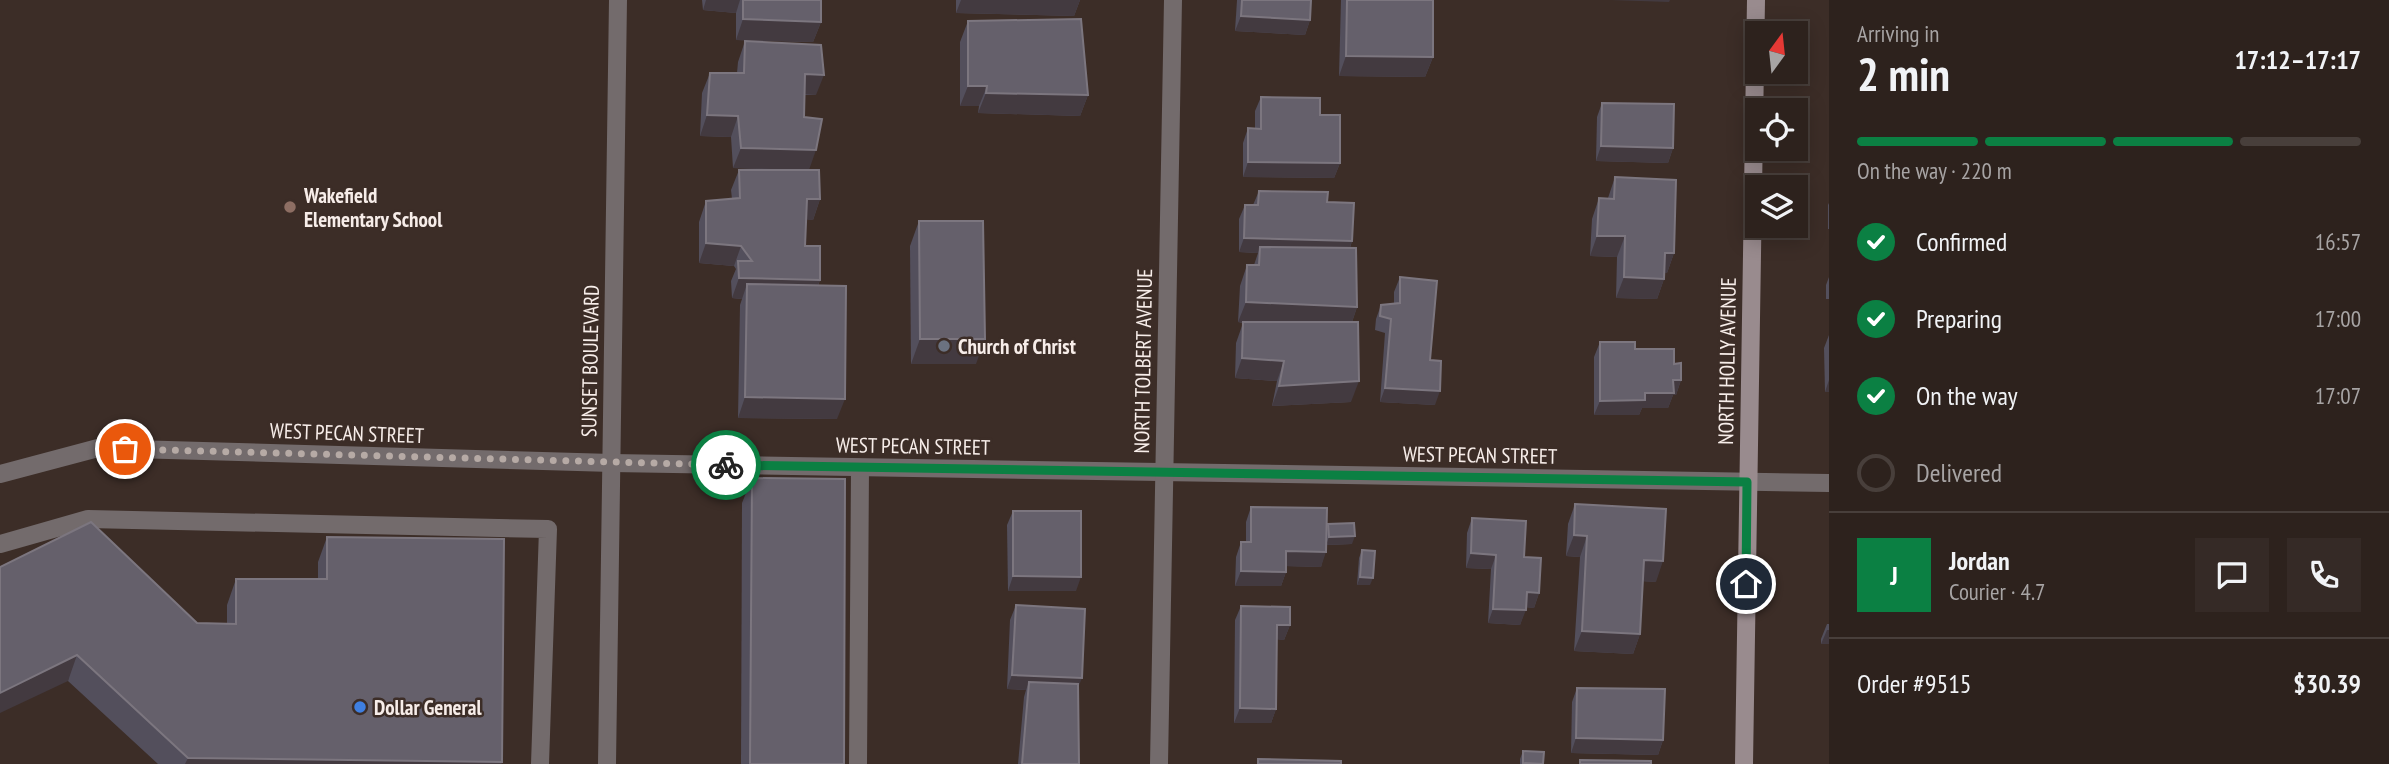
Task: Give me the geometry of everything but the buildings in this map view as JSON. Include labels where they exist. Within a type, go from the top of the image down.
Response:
[{"type":"street","name":"SUNSET BOULEVARD","points":[[607,764],[618,0]]},
{"type":"street","name":"NORTH TOLBERT AVENUE","points":[[1159,764],[1173,0]]},
{"type":"street","name":"NORTH HOLLY AVENUE","points":[[1744,764],[1756,0]]},
{"type":"street","name":"WEST PECAN STREET","points":[[0,474],[98,448],[611,463],[1829,483]]},
{"type":"street","points":[[858,764],[860,468]]},
{"type":"street","points":[[0,544],[88,519],[548,529],[540,764]]},
{"type":"way so far","points":[[125,449],[726,465]]},
{"type":"place","name":"Wakefield Elementary School","points":[[290,207]]},
{"type":"place","name":"Church of Christ","points":[[944,346]]},
{"type":"place","name":"Dollar General","points":[[360,707]]},
{"type":"route","points":[[726,465],[1747,482],[1746,584]]}]
